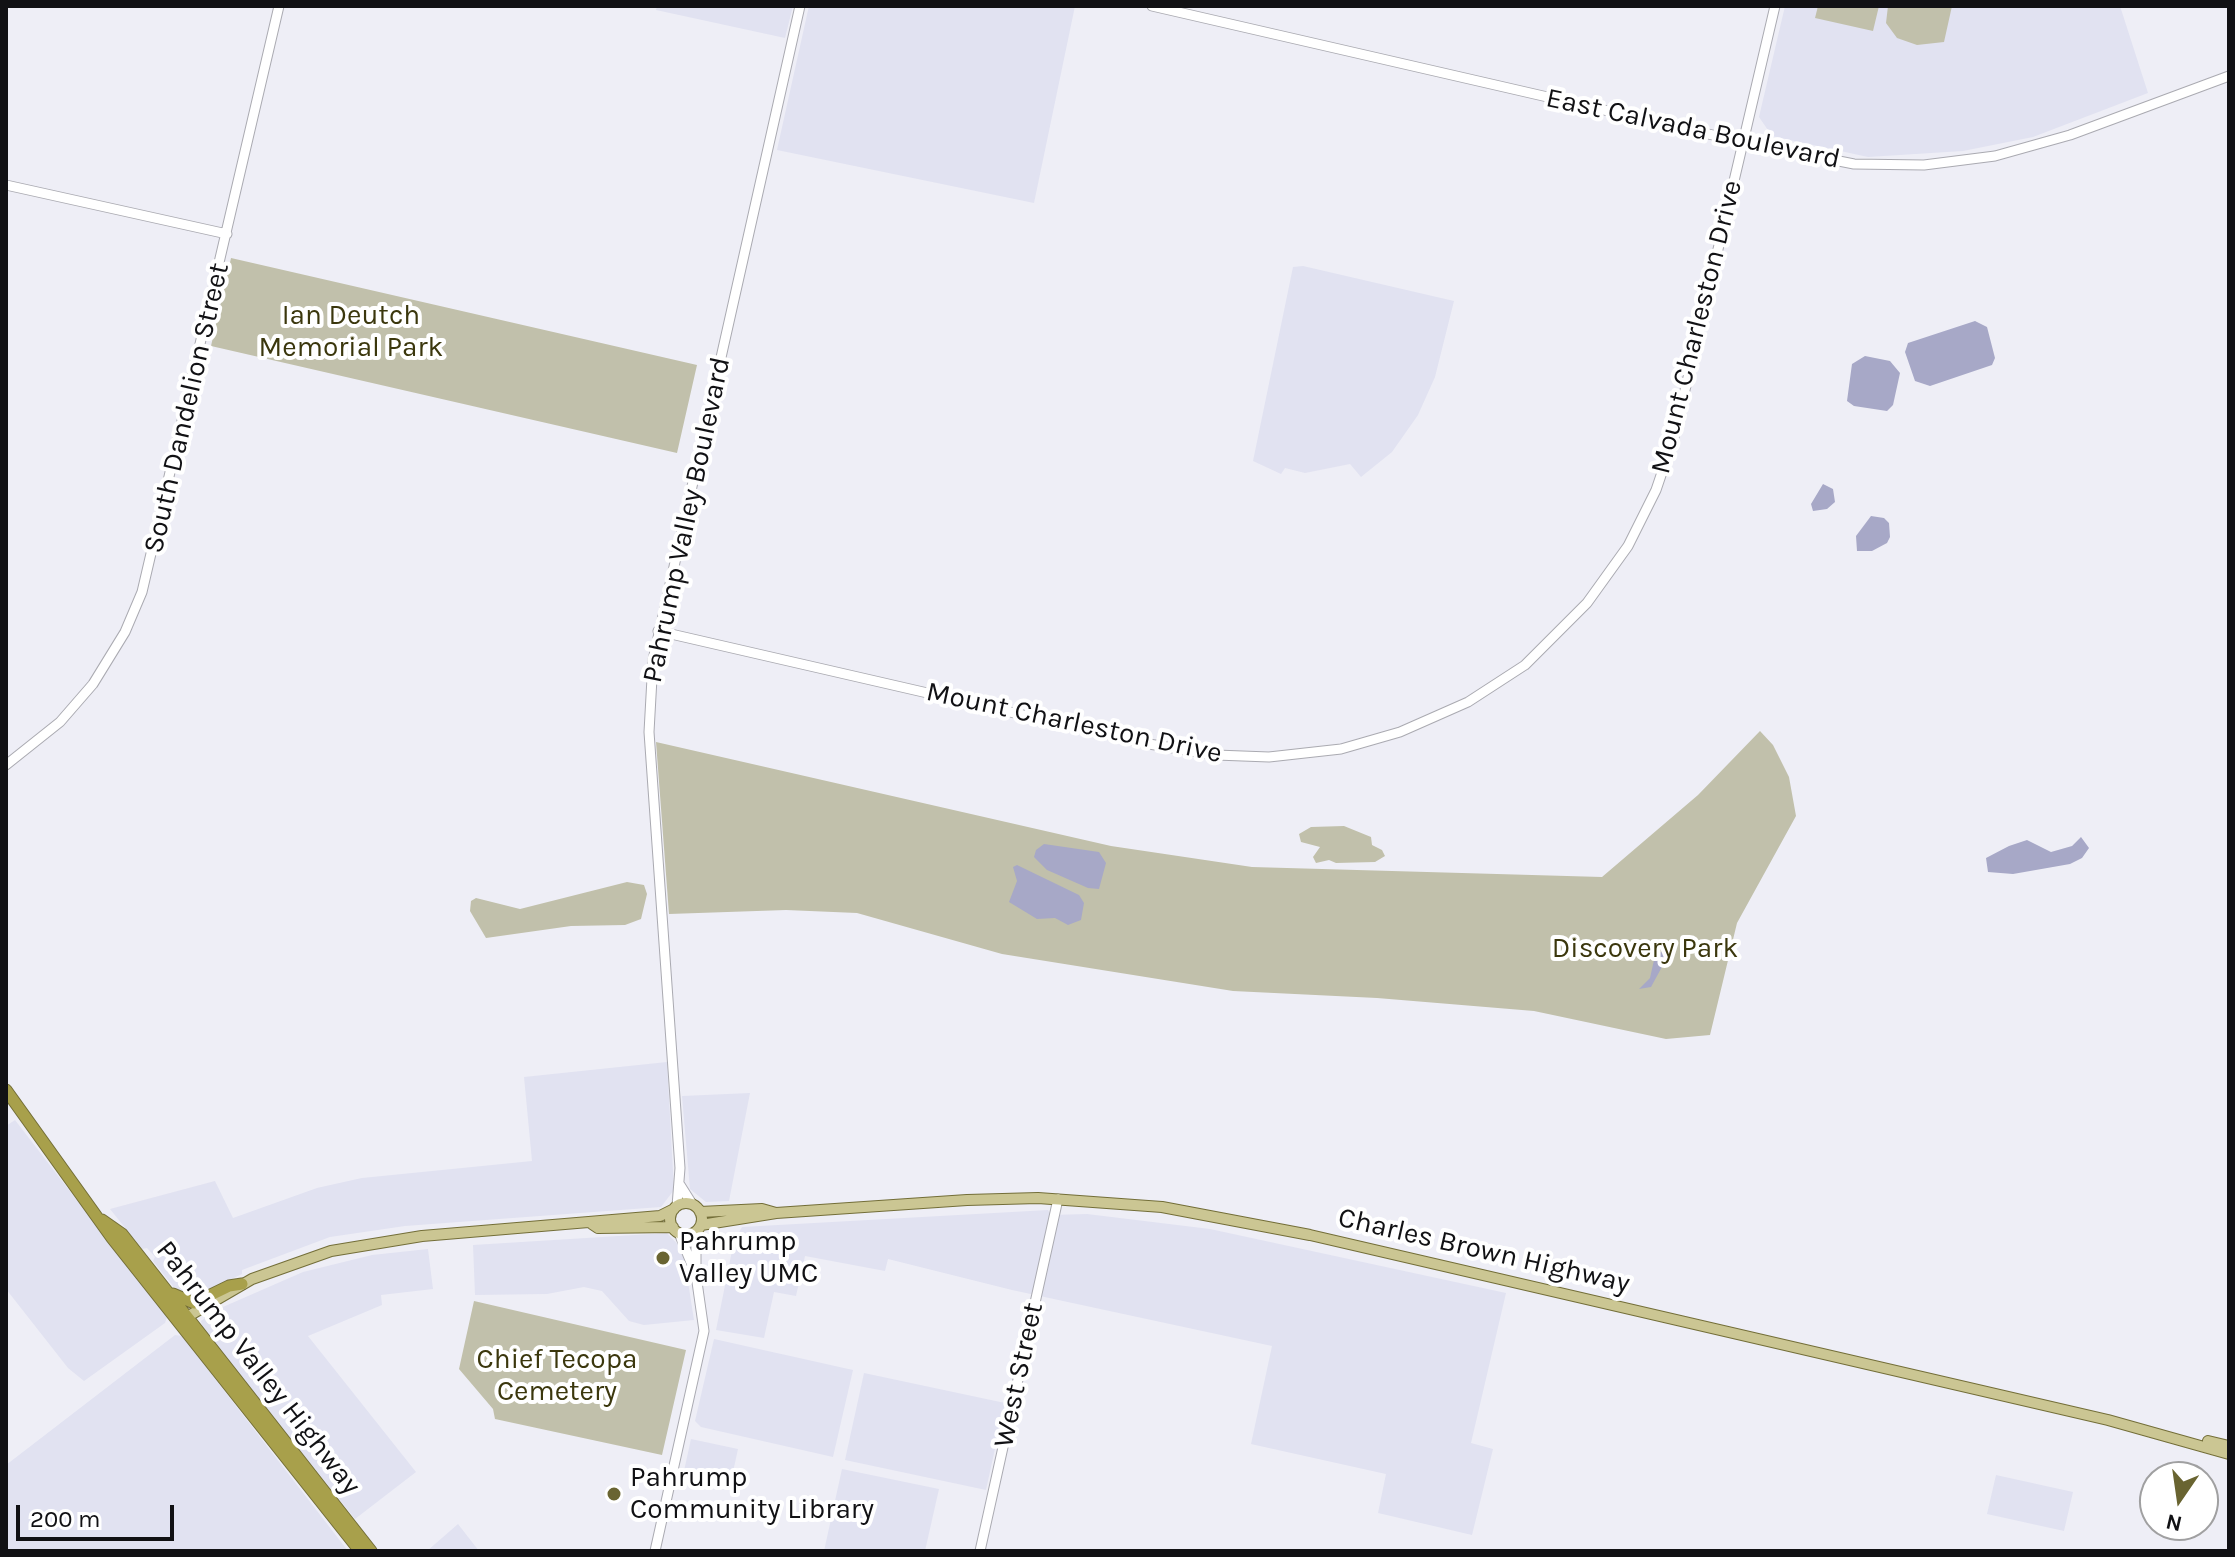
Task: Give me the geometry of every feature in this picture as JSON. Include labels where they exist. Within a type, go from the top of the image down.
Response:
[{"type":"highway","name":"Pahrump Valley Highway","points":[[6,1090],[101,1220],[261,1412],[371,1551]]},
{"type":"highway","name":"Pahrump Valley Highway","points":[[101,1220],[118,1230],[166,1290],[182,1319],[231,1389],[360,1551]]},
{"type":"highway","points":[[166,1290],[191,1303],[242,1284]]},
{"type":"highway","points":[[231,1389],[238,1389],[261,1412]]},
{"type":"main road","name":"Charles Brown Highway","points":[[676,1230],[763,1218],[776,1213],[934,1202],[1058,1199],[1162,1207],[1237,1219],[2170,1435],[2229,1446]]},
{"type":"main road","name":"Charles Brown Highway","points":[[675,1208],[762,1209],[776,1213]]},
{"type":"main road","points":[[182,1319],[242,1284],[295,1263],[368,1243],[422,1236],[592,1224],[598,1220],[660,1216],[675,1208]]},
{"type":"main road","points":[[592,1224],[598,1228],[676,1230],[670,1218],[675,1208]]},
{"type":"main road","points":[[696,1208],[698,1228]]},
{"type":"main road","name":"Charles Brown Highway","points":[[2170,1435],[2229,1454]]},
{"type":"street","name":"South Dandelion Street","points":[[6,765],[74,707],[113,655],[134,613],[152,560],[279,6]]},
{"type":"street","name":"Pahrump Valley Boulevard","points":[[675,1208],[680,1185],[649,732],[658,631],[800,6]]},
{"type":"street","name":"East Calvada Boulevard","points":[[1152,6],[1743,142],[1854,164],[1958,162],[2070,135],[2229,76]]},
{"type":"street","name":"Mount Charleston Drive","points":[[658,631],[1137,741],[1216,755],[1269,757],[1341,749],[1400,732],[1445,713],[1525,665],[1549,643],[1606,579],[1643,519],[1674,437],[1775,6]]},
{"type":"street","points":[[6,185],[227,234]]},
{"type":"street","name":"Pahrump Valley Boulevard","points":[[680,1185],[696,1208]]},
{"type":"street","name":"West Street","points":[[980,1551],[1058,1199]]},
{"type":"street","points":[[655,1551],[704,1331],[696,1275],[698,1228]]},
{"type":"street","points":[[676,1230],[696,1275]]},
{"type":"shaded area","points":[[657,6],[793,6],[785,38],[656,10]]},
{"type":"shaded area","points":[[809,6],[1075,6],[1034,203],[777,150]]},
{"type":"shaded area","points":[[1785,6],[2120,6],[2148,93],[2033,137],[1963,151],[1868,157],[1772,136],[1759,117]]},
{"type":"shaded area","points":[[1303,266],[1454,301],[1435,377],[1418,415],[1392,452],[1361,477],[1350,464],[1305,473],[1285,468],[1281,474],[1253,461],[1293,267]]},
{"type":"shaded area","points":[[667,1062],[674,1190],[661,1207],[405,1226],[330,1237],[242,1270],[242,1274],[192,1298],[180,1295],[153,1261],[155,1257],[147,1248],[142,1249],[110,1209],[215,1181],[233,1218],[317,1188],[362,1178],[532,1161],[524,1077]]},
{"type":"shaded area","points":[[750,1093],[729,1201],[706,1202],[690,1189],[682,1096]]},
{"type":"shaded area","points":[[15,1120],[167,1317],[165,1323],[84,1381],[68,1368],[6,1289],[6,1126]]},
{"type":"shaded area","points":[[1048,1210],[1051,1215],[1087,1214],[1210,1229],[1506,1293],[1471,1443],[1493,1449],[1472,1535],[1378,1513],[1386,1474],[1251,1444],[1272,1346],[1012,1290],[888,1259],[885,1271],[805,1256],[796,1296],[774,1292],[764,1338],[716,1330],[734,1241],[742,1227]]},
{"type":"shaded area","points":[[667,1233],[683,1250],[694,1320],[644,1325],[629,1321],[602,1291],[584,1287],[547,1294],[475,1295],[473,1245]]},
{"type":"shaded area","points":[[428,1249],[433,1289],[381,1295],[382,1305],[308,1336],[416,1472],[355,1519],[203,1329],[201,1321],[216,1310],[303,1272],[372,1255]]},
{"type":"shaded area","points":[[175,1335],[182,1336],[348,1551],[7,1551],[6,1465]]},
{"type":"shaded area","points":[[714,1339],[853,1370],[833,1457],[701,1427],[695,1421]]},
{"type":"shaded area","points":[[864,1373],[1005,1403],[986,1490],[845,1460]]},
{"type":"shaded area","points":[[691,1439],[738,1449],[731,1481],[684,1471]]},
{"type":"shaded area","points":[[842,1469],[939,1489],[925,1551],[824,1551]]},
{"type":"shaded area","points":[[1996,1475],[2073,1492],[2064,1531],[1987,1514]]},
{"type":"shaded area","points":[[458,1524],[479,1551],[427,1551]]},
{"type":"green space","points":[[1818,6],[1879,6],[1873,31],[1815,18]]},
{"type":"green space","points":[[1888,6],[1952,6],[1944,42],[1917,45],[1897,38],[1886,23]]},
{"type":"green space","name":"Ian Deutch Memorial Park","points":[[231,258],[697,365],[677,453],[211,346]]},
{"type":"green space","name":"Discovery Park","points":[[1760,731],[1773,745],[1789,777],[1796,816],[1737,923],[1710,1035],[1666,1039],[1534,1011],[1377,998],[1233,991],[1002,954],[857,913],[786,910],[669,914],[656,742],[1111,846],[1252,867],[1602,877],[1698,795]]},
{"type":"green space","points":[[1344,826],[1371,837],[1372,845],[1382,850],[1385,856],[1375,862],[1336,863],[1329,860],[1316,863],[1313,857],[1320,847],[1301,842],[1299,834],[1311,827]]},
{"type":"green space","points":[[627,882],[644,885],[647,894],[641,919],[625,925],[571,926],[486,938],[470,911],[471,901],[476,898],[520,909]]},
{"type":"green space","name":"Chief Tecopa Cemetery","points":[[474,1301],[686,1350],[662,1455],[495,1419],[493,1409],[459,1369]]},
{"type":"water","points":[[1975,321],[1987,327],[1995,358],[1992,365],[1930,386],[1915,381],[1905,352],[1908,343]]},
{"type":"water","points":[[1865,356],[1890,361],[1900,373],[1893,405],[1887,411],[1854,406],[1847,401],[1852,364]]},
{"type":"water","points":[[1823,484],[1833,489],[1835,502],[1827,509],[1813,511],[1811,504]]},
{"type":"water","points":[[1871,516],[1884,518],[1889,523],[1890,537],[1887,543],[1872,551],[1857,551],[1856,536]]},
{"type":"water","points":[[2081,837],[2089,848],[2082,858],[2070,864],[2013,874],[1988,872],[1986,858],[2009,846],[2027,840],[2051,852],[2072,846]]},
{"type":"water","points":[[1044,844],[1099,852],[1106,863],[1099,889],[1088,888],[1047,870],[1034,857],[1036,850]]},
{"type":"water","points":[[1017,865],[1079,895],[1084,903],[1081,920],[1068,925],[1055,918],[1037,919],[1009,902],[1017,881],[1013,867]]},
{"type":"water","points":[[1656,951],[1669,954],[1651,987],[1639,989],[1650,978]]},
{"type":"place","name":"Pahrump Valley UMC","points":[[663,1258]]},
{"type":"place","name":"Pahrump Community Library","points":[[614,1494]]}]
